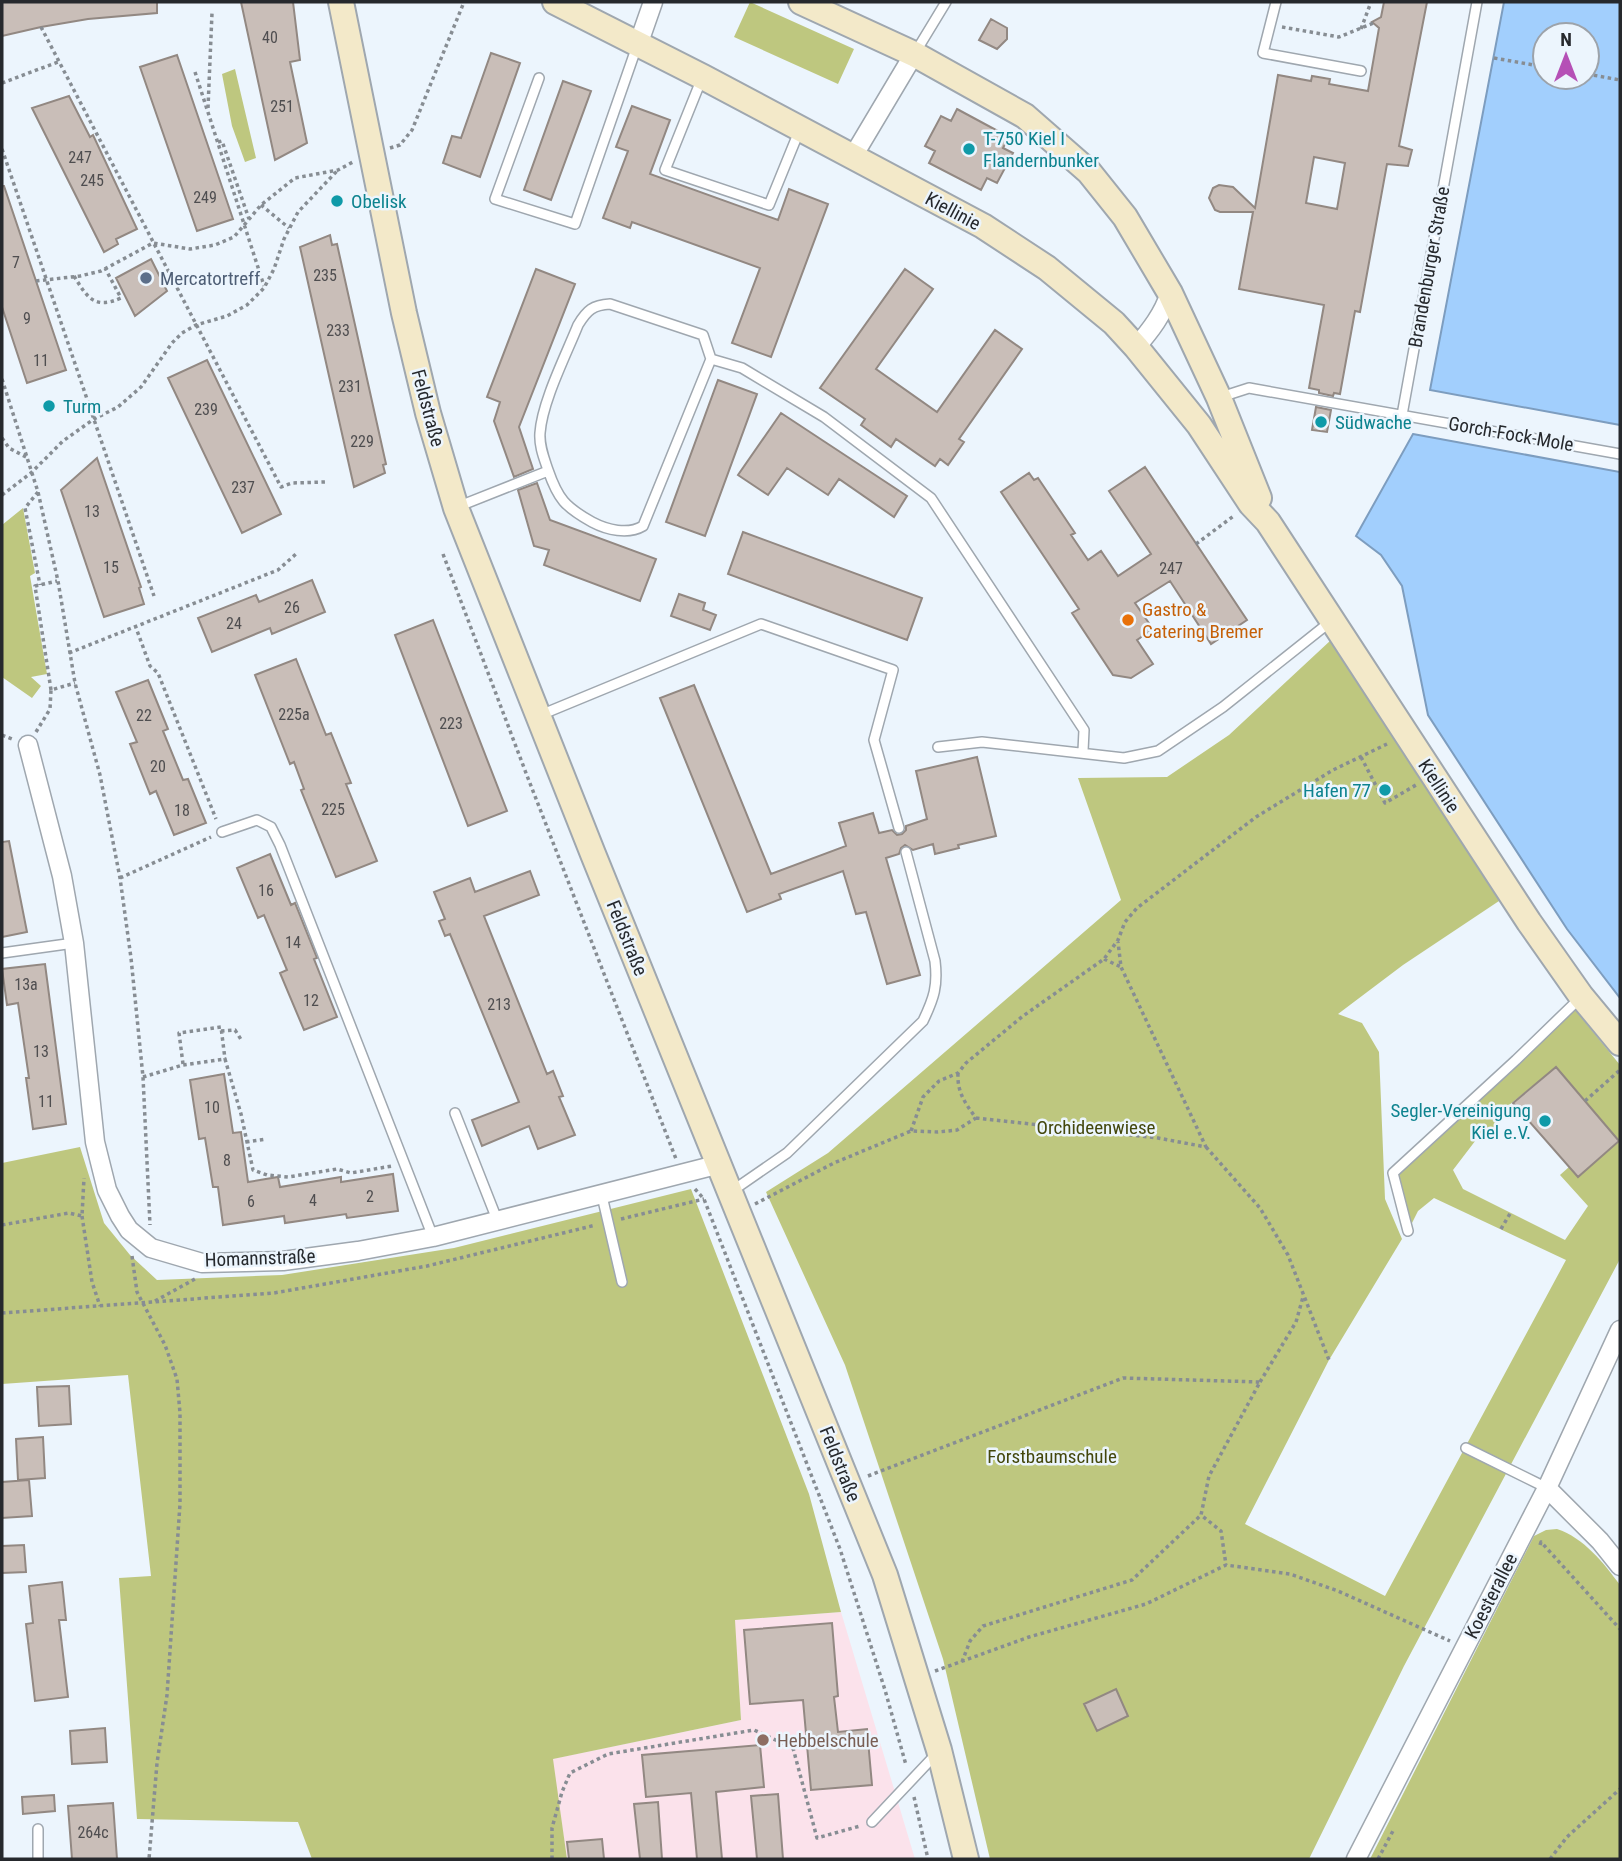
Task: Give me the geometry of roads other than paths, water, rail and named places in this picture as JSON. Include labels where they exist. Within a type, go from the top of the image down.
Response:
[{"type":"street","name":"Feldstraße","points":[[341,2],[404,313],[428,413],[456,508],[885,1575],[939,1750],[966,1859]]},
{"type":"street","name":"Kiellinie","points":[[555,2],[703,77],[983,226],[1047,268],[1114,323],[1199,425],[1251,504],[1268,522],[1522,911],[1581,996],[1620,1043]]},
{"type":"street","points":[[638,45],[653,2]]},
{"type":"street","name":"Kiellinie","points":[[801,2],[914,54],[1026,116],[1089,172],[1125,217],[1170,293],[1219,398],[1268,522]]},
{"type":"street","points":[[852,158],[914,54]]},
{"type":"street","points":[[1136,347],[1153,327],[1166,306],[1170,293]]},
{"type":"street","name":"Homannstraße","points":[[28,745],[62,876],[74,943],[95,1142],[107,1190],[129,1230],[151,1248],[202,1263],[283,1262],[433,1237],[719,1164]]},
{"type":"street","name":"Koesterallee","points":[[1356,1859],[1547,1488],[1620,1331]]},
{"type":"street","points":[[1547,1488],[1600,1541],[1620,1566]]},
{"type":"lane","points":[[914,54],[946,2]]},
{"type":"lane","points":[[1276,2],[1263,53],[1361,71]]},
{"type":"lane","name":"Brandenburger Straße","points":[[1402,415],[1477,2]]},
{"type":"lane","points":[[539,78],[495,199],[575,224],[638,45]]},
{"type":"lane","points":[[703,77],[665,170],[769,205],[800,130]]},
{"type":"lane","points":[[610,304],[703,335],[710,359],[643,526],[635,531],[618,531],[596,524],[568,508],[555,489],[548,471],[541,449],[540,432],[545,410],[578,325],[586,313],[595,305],[610,304]]},
{"type":"lane","points":[[710,359],[742,368],[824,417],[931,498],[1084,730],[1083,751]]},
{"type":"lane","points":[[1219,398],[1249,388],[1402,415]]},
{"type":"lane","name":"Gorch-Fock-Mole","points":[[1402,415],[1620,454]]},
{"type":"lane","points":[[456,508],[548,471]]},
{"type":"lane","points":[[938,747],[982,742],[1083,751],[1124,758],[1158,751],[1223,707],[1332,621]]},
{"type":"lane","points":[[538,716],[761,624],[771,627],[893,670],[874,740],[899,828]]},
{"type":"lane","points":[[222,832],[257,820],[271,827],[433,1237]]},
{"type":"lane","points":[[735,1202],[923,1021],[935,996],[937,979],[935,961],[906,852]]},
{"type":"lane","points":[[2,953],[74,943]]},
{"type":"lane","points":[[1408,1231],[1393,1173],[1517,1060],[1581,996]]},
{"type":"lane","points":[[455,1113],[498,1222]]},
{"type":"lane","points":[[602,1196],[622,1282]]},
{"type":"lane","points":[[1466,1448],[1547,1488]]},
{"type":"lane","points":[[872,1822],[939,1750]]},
{"type":"lane","points":[[38,1829],[38,1859]]},
{"type":"water","points":[[1504,2],[1620,2],[1620,425],[1430,390]]},
{"type":"water","points":[[1413,434],[1620,472],[1620,998],[1567,929],[1428,715],[1402,586],[1381,555],[1356,536]]},
{"type":"place","name":"T-750 Kiel I Flandernbunker","points":[[969,149]]},
{"type":"place","name":"Obelisk","points":[[337,201]]},
{"type":"place","name":"Mercatortreff","points":[[146,278]]},
{"type":"place","name":"Turm","points":[[49,406]]},
{"type":"place","name":"Südwache","points":[[1321,422]]},
{"type":"place","name":"Gastro & Catering Bremer","points":[[1128,620]]},
{"type":"place","name":"Hafen 77","points":[[1385,790]]},
{"type":"place","name":"Segler-Vereinigung Kiel e.V.","points":[[1545,1121]]},
{"type":"place","name":"Hebbelschule","points":[[763,1740]]},
{"type":"park label","name":"Orchideenwiese","points":[[1096,1127]]},
{"type":"park label","name":"Forstbaumschule","points":[[1052,1456]]}]
